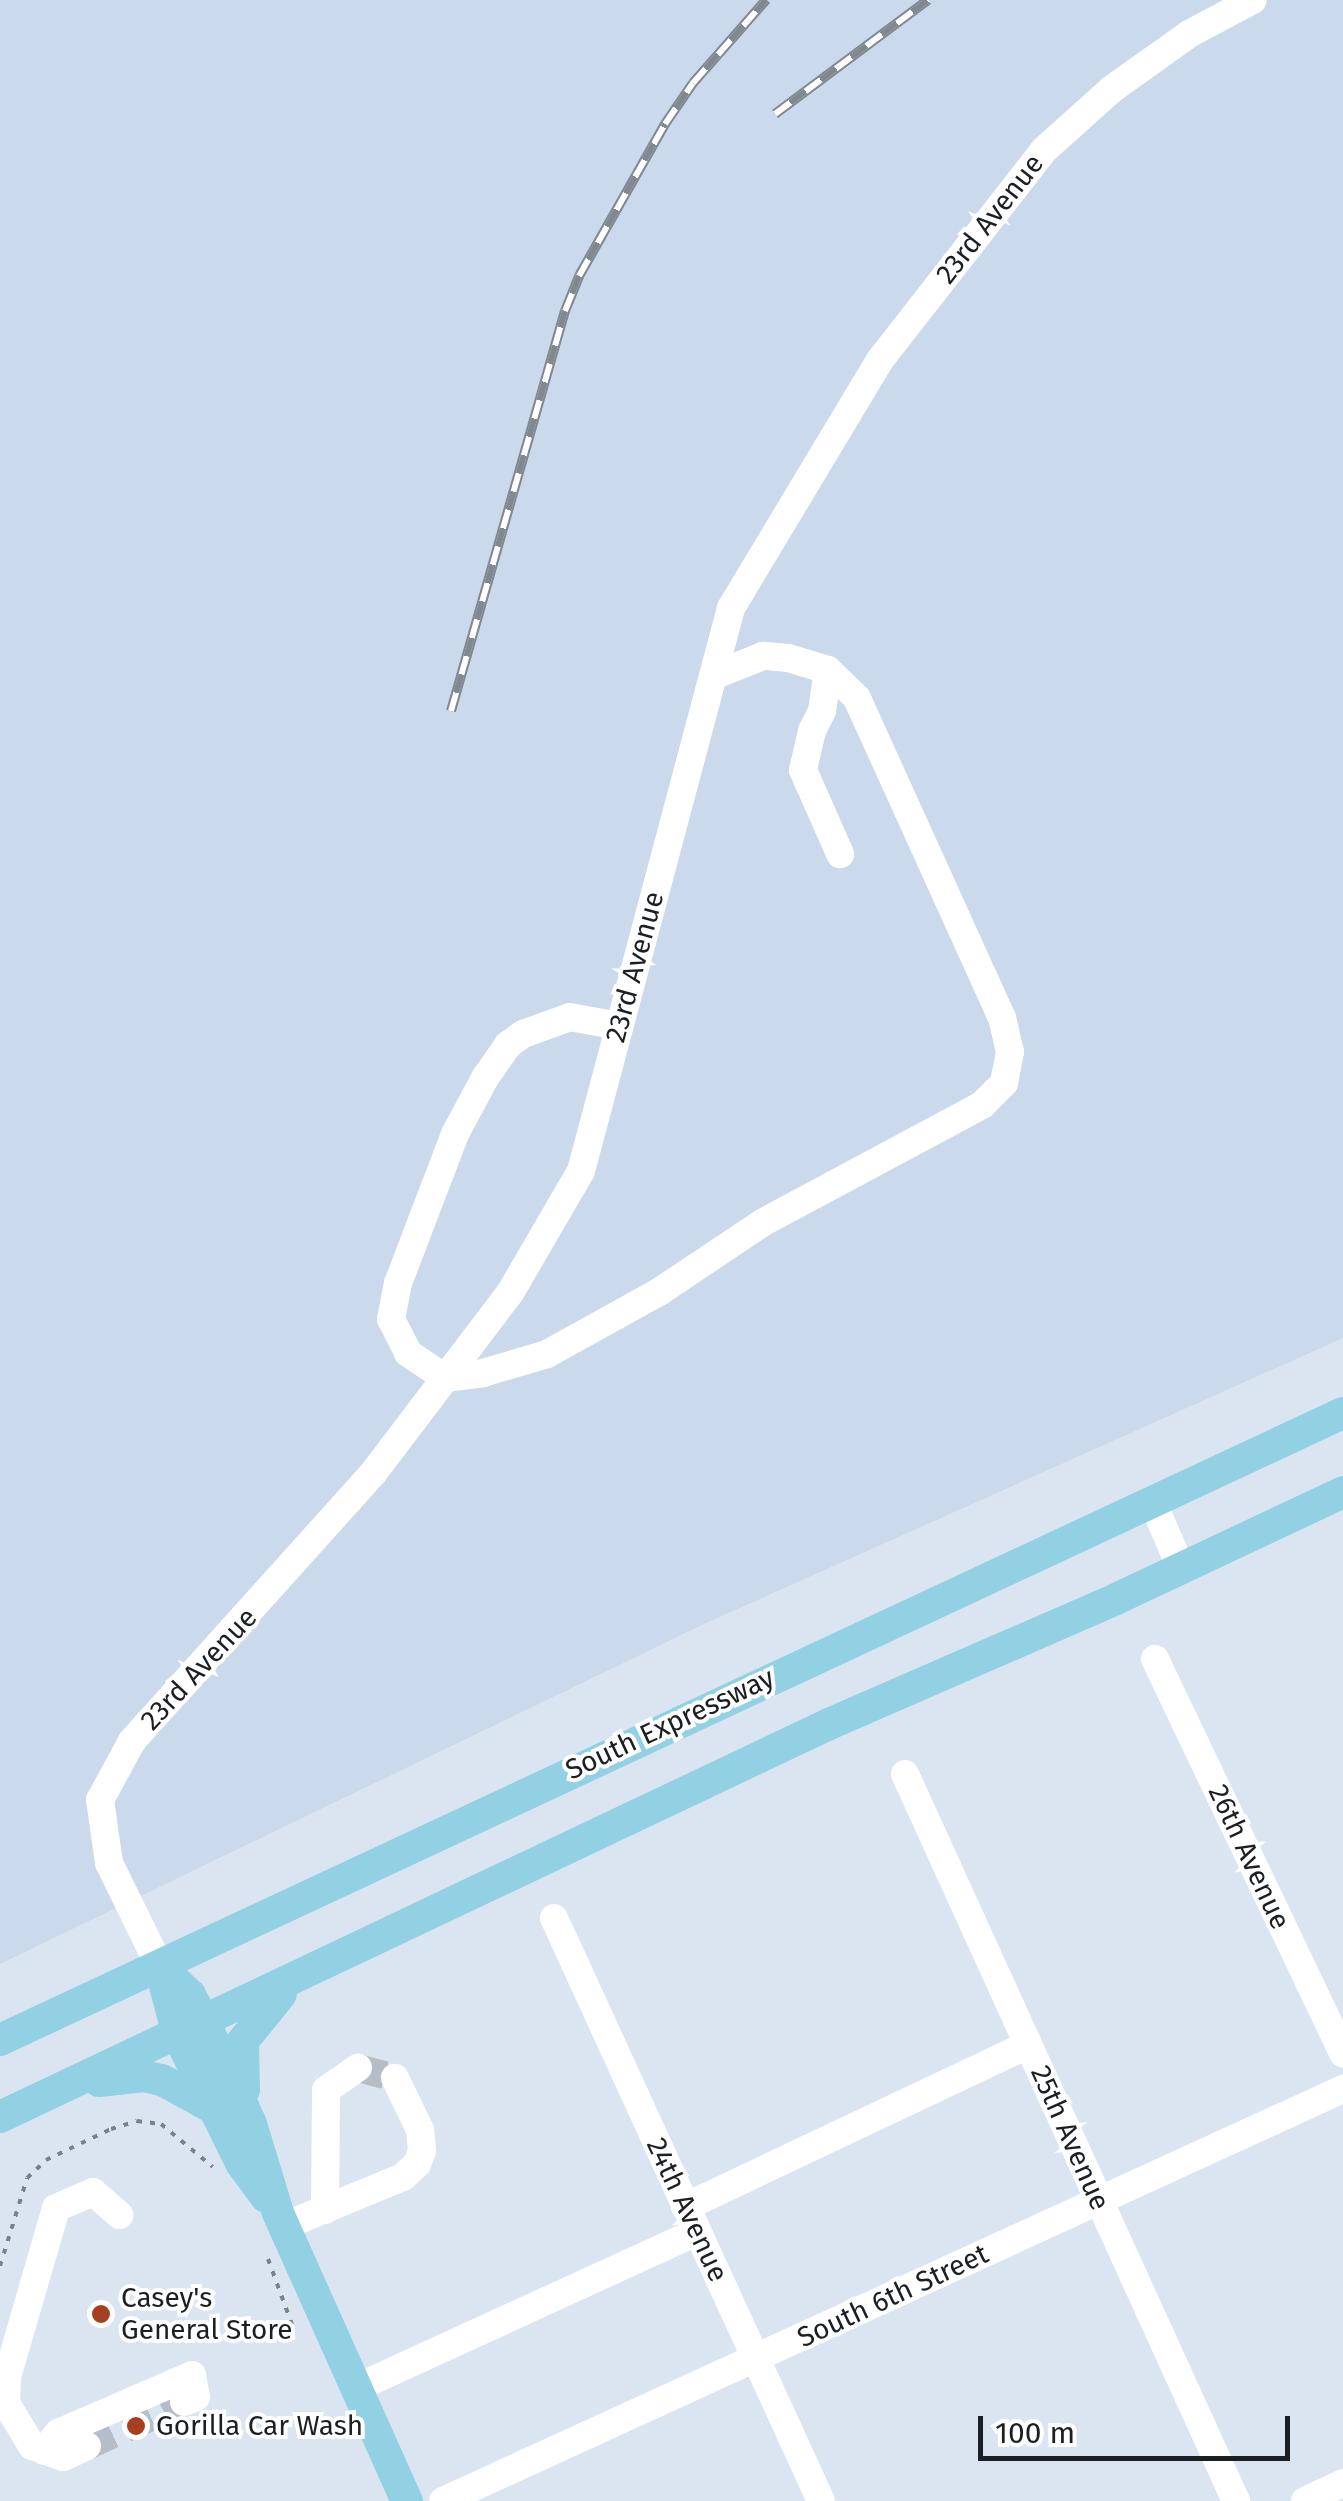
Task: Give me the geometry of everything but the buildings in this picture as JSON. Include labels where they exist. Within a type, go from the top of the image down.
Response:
[{"type":"main road","name":"South Expressway","points":[[0,2040],[474,1815],[1343,1413]]},
{"type":"main road","points":[[0,2117],[830,1724],[1343,1492]]},
{"type":"main road","name":"23rd Avenue","points":[[160,1967],[192,2029],[251,2124],[281,2220],[407,2501]]},
{"type":"main road","points":[[251,2124],[240,2063],[242,2041],[270,2003],[306,1974]]},
{"type":"main road","name":"23rd Avenue","points":[[192,2029],[215,2109],[241,2164],[281,2220]]},
{"type":"main road","points":[[50,2093],[114,2077],[144,2076],[186,2090],[215,2109]]},
{"type":"street","name":"23rd Avenue","points":[[160,1967],[109,1863],[100,1800],[132,1742],[374,1472],[510,1293],[581,1171],[730,608],[880,360],[1044,150],[1112,89],[1189,34],[1253,0]]},
{"type":"street","points":[[619,1026],[570,1017],[524,1034],[508,1046],[485,1078],[456,1134],[398,1283],[391,1320],[408,1353],[445,1378],[483,1373],[547,1354],[659,1292],[762,1223],[982,1105],[1004,1083],[1010,1052],[1002,1018],[857,698],[828,670],[763,656],[712,676]]},
{"type":"street","points":[[828,670],[822,711],[808,743],[803,770],[840,854]]},
{"type":"street","points":[[1152,1502],[1181,1568]]},
{"type":"street","name":"26th Avenue","points":[[1155,1659],[1343,2054]]},
{"type":"street","name":"25th Avenue","points":[[905,1774],[1236,2501]]},
{"type":"street","name":"24th Avenue","points":[[554,1918],[756,2358],[811,2498]]},
{"type":"street","points":[[356,2388],[1028,2045]]},
{"type":"street","points":[[325,2210],[326,2090],[358,2068]]},
{"type":"street","points":[[281,2220],[325,2210],[403,2177],[417,2164],[422,2151],[420,2130],[396,2078]]},
{"type":"street","name":"South 6th Street","points":[[443,2501],[1343,2089]]},
{"type":"street","points":[[87,2446],[64,2456],[32,2446],[6,2403],[8,2376],[56,2208],[94,2192],[119,2215]]},
{"type":"street","points":[[44,2451],[58,2433],[188,2389]]},
{"type":"street","points":[[1304,2501],[1343,2484]]},
{"type":"path","points":[[0,2266],[28,2178],[46,2160],[111,2128],[138,2121],[161,2124],[219,2173]]},
{"type":"path","points":[[266,2256],[294,2330]]},
{"type":"shaded area","points":[[0,0],[1343,0],[1343,1338],[704,1624],[0,1964]]},
{"type":"tunnel","points":[[358,2068],[395,2078]]},
{"type":"tunnel","points":[[87,2446],[184,2402]]},
{"type":"railway","points":[[451,711],[565,311],[579,276],[665,124],[693,83],[766,0]]},
{"type":"railway","points":[[775,114],[928,0]]},
{"type":"place","name":"Casey's General Store","points":[[101,2314]]},
{"type":"place","name":"Gorilla Car Wash","points":[[136,2426]]}]
